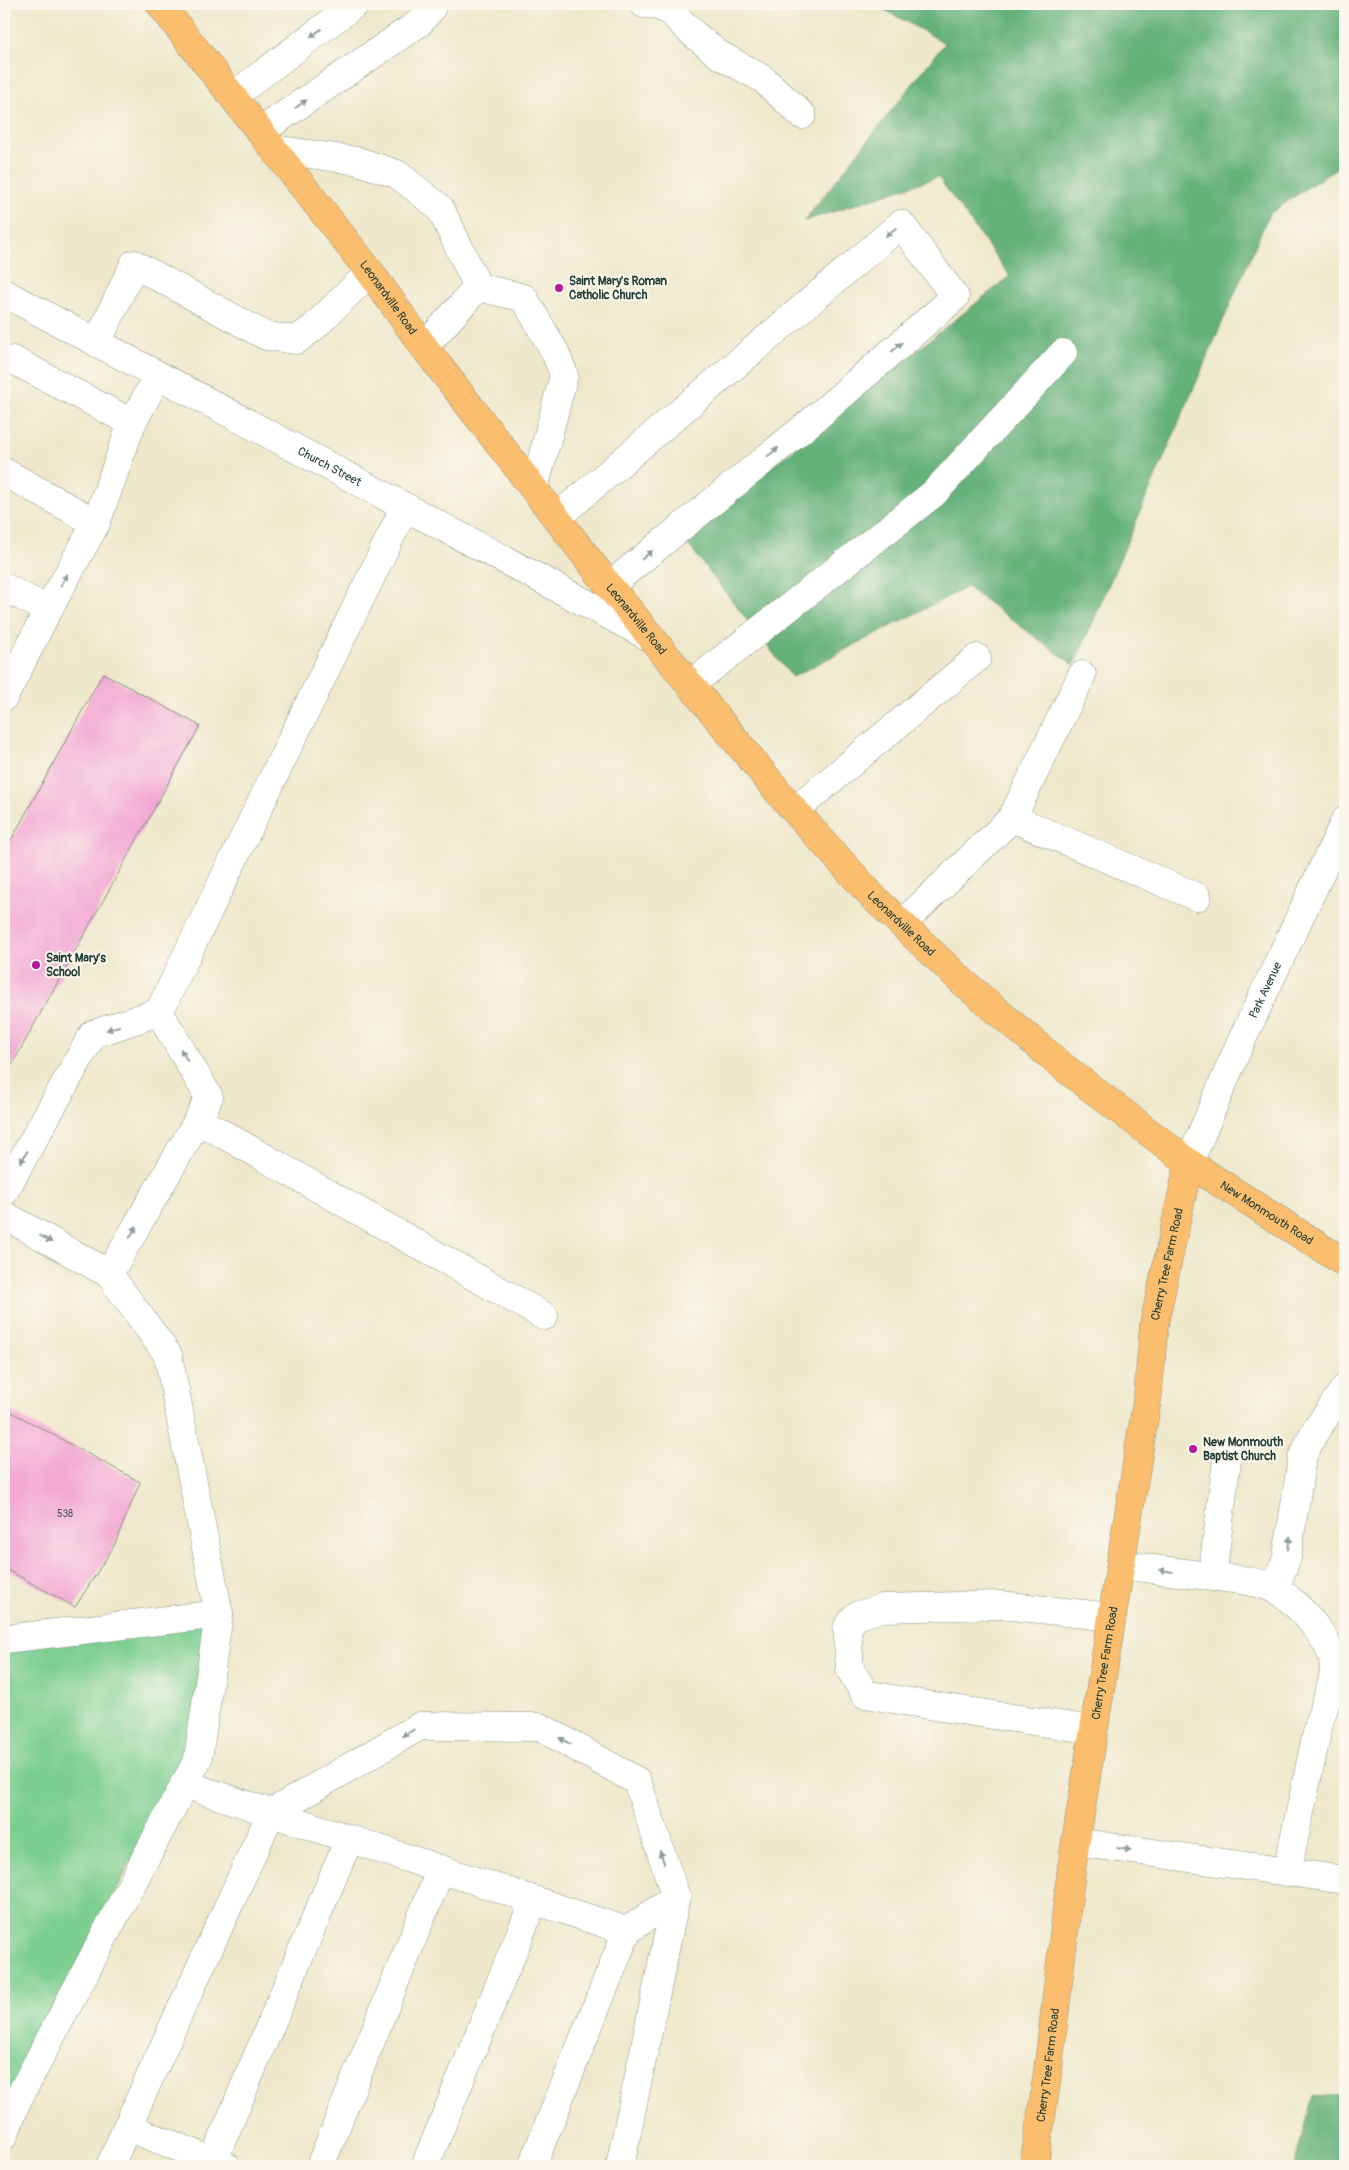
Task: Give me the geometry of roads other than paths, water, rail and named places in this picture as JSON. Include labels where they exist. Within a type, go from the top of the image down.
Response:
[{"type":"main road","name":"Leonardville Road","points":[[160,4],[370,272],[424,347],[556,518],[690,685],[795,810],[874,898],[964,983],[1062,1066],[1188,1162]]},
{"type":"main road","name":"New Monmouth Road","points":[[1188,1162],[1345,1262]]},
{"type":"main road","name":"Cherry Tree Farm Road","points":[[1034,2166],[1076,1842],[1148,1394],[1154,1324],[1188,1162]]},
{"type":"street","points":[[233,96],[355,4]]},
{"type":"street","points":[[268,140],[419,23],[431,9],[431,4]]},
{"type":"street","points":[[644,4],[653,4],[670,11],[690,31],[718,54],[763,79],[802,116]]},
{"type":"street","points":[[268,140],[358,161],[397,174],[440,208],[478,287]]},
{"type":"street","points":[[556,518],[901,224],[955,297],[812,421],[610,586]]},
{"type":"street","points":[[97,343],[134,264],[266,336],[297,340],[314,327],[370,272]]},
{"type":"street","points":[[424,347],[478,287]]},
{"type":"street","points":[[478,287],[524,298],[555,352],[564,375],[534,488]]},
{"type":"street","name":"Church Street","points":[[4,293],[654,639]]},
{"type":"street","points":[[690,685],[933,494],[1063,353]]},
{"type":"street","points":[[14,360],[132,423]]},
{"type":"street","points":[[4,697],[48,610],[96,523],[132,423],[158,376]]},
{"type":"street","points":[[4,472],[96,523]]},
{"type":"street","points":[[4,1192],[93,1034],[159,1012],[405,507]]},
{"type":"street","points":[[4,587],[48,610]]},
{"type":"street","points":[[795,810],[977,658]]},
{"type":"street","points":[[902,924],[1012,818],[1082,675]]},
{"type":"street","points":[[1012,818],[1197,897]]},
{"type":"street","name":"Park Avenue","points":[[1188,1162],[1238,1048],[1345,820]]},
{"type":"street","points":[[108,1274],[198,1120],[209,1097],[159,1012]]},
{"type":"street","points":[[198,1120],[544,1316]]},
{"type":"street","points":[[4,1215],[108,1274],[168,1355],[219,1614],[198,1758],[17,2101],[4,2136]]},
{"type":"street","points":[[1275,1589],[1287,1557],[1302,1458],[1314,1433],[1345,1388]]},
{"type":"street","points":[[1212,1577],[1228,1452]]},
{"type":"street","points":[[1121,1565],[1241,1580],[1275,1589],[1300,1610],[1317,1629],[1330,1649],[1334,1669],[1328,1696],[1320,1719],[1287,1872]]},
{"type":"street","points":[[1094,1730],[865,1694],[850,1669],[847,1628],[856,1616],[882,1608],[1001,1605],[1112,1617]]},
{"type":"street","points":[[4,1639],[219,1614]]},
{"type":"street","points":[[110,2166],[271,1813],[420,1726],[540,1727],[637,1781],[676,1897],[620,2166]]},
{"type":"street","points":[[184,1784],[627,1931]]},
{"type":"street","points":[[127,2127],[217,2165],[349,1839]]},
{"type":"street","points":[[1076,1842],[1345,1880]]},
{"type":"street","points":[[320,2166],[441,1869]]},
{"type":"street","points":[[532,2166],[627,1931],[676,1897]]},
{"type":"street","points":[[425,2166],[534,1900]]},
{"type":"place","name":"Saint Mary's Roman Catholic Church","points":[[559,288]]},
{"type":"place","name":"Saint Mary's School","points":[[36,965]]},
{"type":"place","name":"New Monmouth Baptist Church","points":[[1193,1449]]}]
